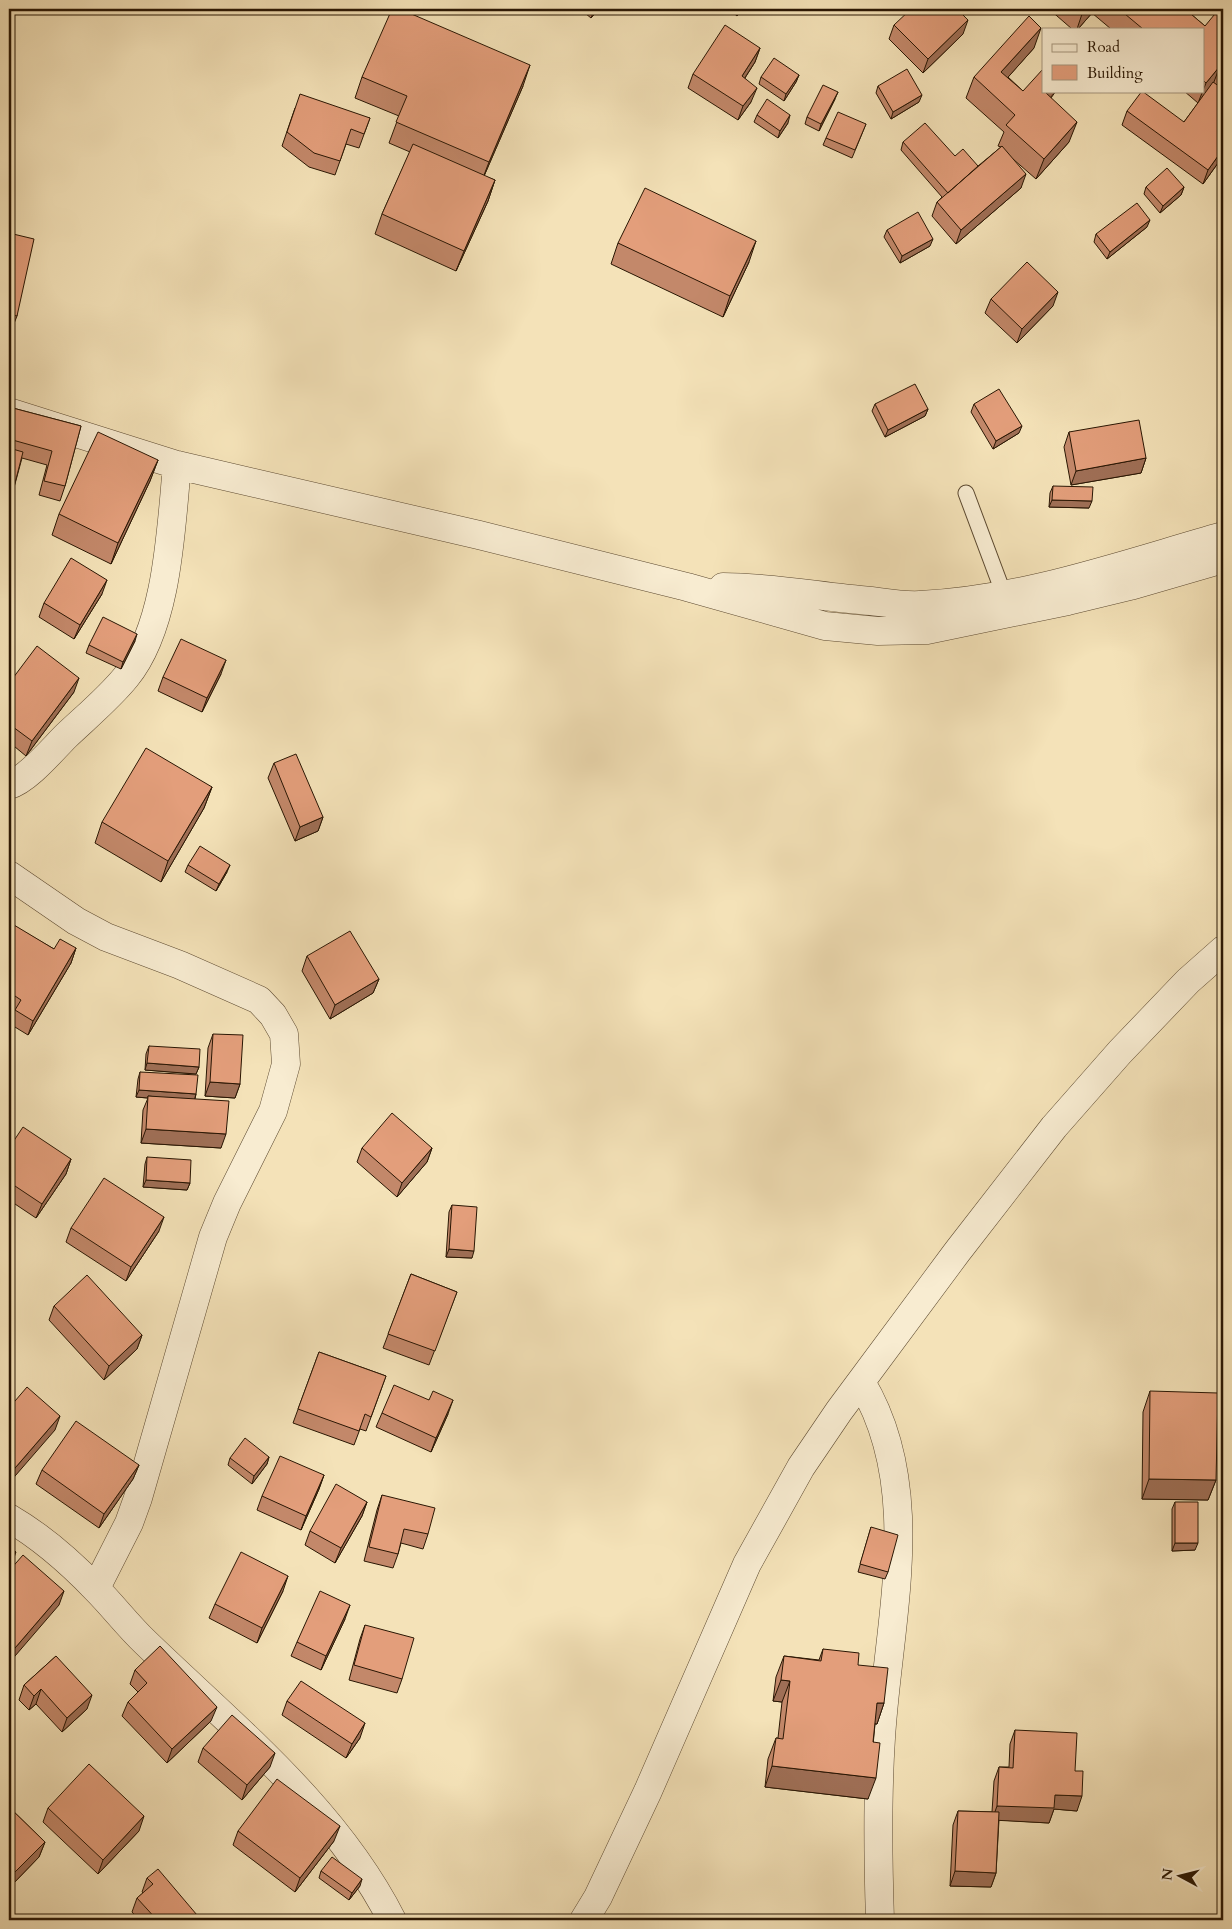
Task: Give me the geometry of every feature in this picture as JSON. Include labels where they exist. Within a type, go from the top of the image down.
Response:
[{"type":"street","points":[[9,412],[177,465],[479,535],[687,587],[754,587],[832,598],[918,605],[1007,604],[1130,586],[1223,559]]},
{"type":"street","points":[[9,785],[17,782],[50,752],[127,676],[149,640],[168,563],[177,465]]},
{"type":"street","points":[[1007,604],[1080,578],[1223,536]]},
{"type":"street","points":[[9,875],[76,921],[106,937],[180,965],[259,1000],[273,1015],[284,1034],[286,1064],[273,1111],[227,1202],[213,1237],[138,1498],[129,1523],[96,1588]]},
{"type":"street","points":[[584,1920],[598,1897],[644,1800],[747,1564],[801,1467],[861,1382],[1054,1127],[1120,1052],[1188,982],[1223,950]]},
{"type":"street","points":[[861,1382],[881,1422],[892,1456],[897,1525],[896,1576],[880,1747],[880,1920]]},
{"type":"street","points":[[9,1518],[42,1542],[96,1588],[143,1641],[286,1775],[356,1862],[392,1920]]},
{"type":"lane","points":[[966,493],[1007,604]]},
{"type":"building","points":[[392,9],[400,9],[530,65],[489,162],[396,122],[407,96],[362,77]]},
{"type":"building","points":[[911,9],[957,9],[968,20],[928,59],[894,25]]},
{"type":"building","points":[[1119,9],[1185,9],[1205,26],[1219,9],[1223,9],[1223,70],[1220,66],[1206,83],[1204,81],[1204,28],[1142,28]]},
{"type":"building","points":[[1029,16],[1041,28],[1001,72],[1023,91],[1042,70],[1042,92],[1045,92],[1077,122],[1044,159],[1006,125],[1015,115],[974,77]]},
{"type":"building","points":[[725,25],[760,48],[742,76],[757,88],[743,106],[693,74]]},
{"type":"building","points":[[774,58],[799,75],[786,94],[761,77]]},
{"type":"building","points":[[907,69],[922,95],[893,112],[878,86]]},
{"type":"building","points":[[1213,82],[1223,89],[1223,149],[1208,170],[1127,111],[1141,92],[1143,92],[1184,122]]},
{"type":"building","points":[[823,85],[838,92],[821,124],[807,117]]},
{"type":"building","points":[[300,94],[370,118],[364,134],[351,129],[340,161],[314,153],[287,132]]},
{"type":"building","points":[[767,99],[790,115],[780,131],[757,115]]},
{"type":"building","points":[[838,112],[866,124],[855,150],[826,138]]},
{"type":"building","points":[[925,123],[955,156],[963,149],[978,166],[948,193],[903,142]]},
{"type":"building","points":[[413,144],[495,180],[464,251],[382,214]]},
{"type":"building","points":[[1002,146],[1026,174],[961,230],[937,202]]},
{"type":"building","points":[[1167,168],[1184,187],[1163,206],[1146,187]]},
{"type":"building","points":[[645,188],[756,241],[730,296],[618,243]]},
{"type":"building","points":[[1137,203],[1150,220],[1110,252],[1096,234]]},
{"type":"building","points":[[918,212],[933,239],[902,256],[887,230]]},
{"type":"building","points":[[9,233],[34,239],[17,316],[9,314]]},
{"type":"building","points":[[1027,262],[1058,292],[1022,329],[991,299]]},
{"type":"building","points":[[915,384],[928,409],[888,430],[875,404]]},
{"type":"building","points":[[999,389],[1022,426],[996,441],[974,404]]},
{"type":"building","points":[[9,407],[81,426],[65,486],[44,481],[52,451],[9,439]]},
{"type":"building","points":[[1139,420],[1146,458],[1076,471],[1069,432]]},
{"type":"building","points":[[98,432],[158,460],[118,543],[59,514]]},
{"type":"building","points":[[9,448],[23,452],[9,506]]},
{"type":"building","points":[[1053,486],[1093,487],[1092,501],[1052,500]]},
{"type":"building","points":[[71,558],[107,580],[80,625],[44,603]]},
{"type":"building","points":[[103,617],[137,634],[123,662],[89,645]]},
{"type":"building","points":[[181,639],[226,660],[207,698],[163,677]]},
{"type":"building","points":[[37,646],[79,678],[32,741],[9,724],[9,675],[13,678]]},
{"type":"building","points":[[146,748],[212,787],[168,861],[102,822]]},
{"type":"building","points":[[296,754],[323,817],[300,827],[274,763]]},
{"type":"building","points":[[200,846],[230,865],[219,884],[188,865]]},
{"type":"building","points":[[9,922],[54,949],[60,939],[76,948],[33,1021],[15,1010],[21,1000],[9,992]]},
{"type":"building","points":[[350,931],[379,979],[335,1005],[307,956]]},
{"type":"building","points":[[213,1034],[243,1035],[240,1084],[210,1082]]},
{"type":"building","points":[[149,1046],[200,1049],[199,1067],[147,1063]]},
{"type":"building","points":[[140,1072],[198,1075],[196,1094],[139,1090]]},
{"type":"building","points":[[148,1096],[229,1101],[226,1134],[146,1129]]},
{"type":"building","points":[[392,1113],[432,1148],[402,1183],[362,1148]]},
{"type":"building","points":[[23,1127],[71,1159],[42,1204],[9,1182],[9,1148]]},
{"type":"building","points":[[147,1157],[191,1160],[190,1183],[146,1180]]},
{"type":"building","points":[[104,1178],[164,1217],[131,1267],[71,1228]]},
{"type":"building","points":[[452,1205],[477,1207],[474,1251],[449,1249]]},
{"type":"building","points":[[411,1274],[457,1292],[435,1351],[388,1334]]},
{"type":"building","points":[[87,1275],[142,1335],[109,1366],[54,1306]]},
{"type":"building","points":[[319,1352],[386,1376],[371,1417],[365,1414],[359,1431],[298,1409]]},
{"type":"building","points":[[394,1385],[429,1400],[433,1391],[453,1400],[436,1438],[382,1413]]},
{"type":"building","points":[[27,1387],[60,1416],[9,1475],[9,1408]]},
{"type":"building","points":[[1150,1391],[1218,1393],[1216,1480],[1149,1479]]},
{"type":"building","points":[[76,1421],[139,1465],[104,1514],[42,1470]]},
{"type":"building","points":[[245,1438],[269,1457],[254,1476],[230,1458]]},
{"type":"building","points":[[280,1456],[324,1475],[306,1516],[262,1496]]},
{"type":"building","points":[[336,1484],[367,1502],[341,1548],[310,1531]]},
{"type":"building","points":[[382,1495],[435,1508],[428,1534],[404,1529],[398,1554],[369,1547]]},
{"type":"building","points":[[1175,1502],[1198,1502],[1198,1543],[1175,1543]]},
{"type":"building","points":[[871,1527],[898,1535],[888,1572],[860,1564]]},
{"type":"building","points":[[9,1545],[16,1552],[9,1559]]},
{"type":"building","points":[[241,1552],[288,1576],[262,1628],[215,1604]]},
{"type":"building","points":[[23,1555],[64,1591],[9,1655],[9,1571]]},
{"type":"building","points":[[320,1591],[350,1605],[326,1656],[297,1642]]},
{"type":"building","points":[[365,1625],[414,1638],[402,1679],[354,1665]]},
{"type":"building","points":[[160,1646],[217,1707],[172,1749],[128,1702],[147,1683],[135,1670]]},
{"type":"building","points":[[823,1649],[859,1653],[858,1665],[888,1668],[884,1703],[877,1703],[873,1742],[880,1743],[876,1778],[772,1766],[776,1738],[783,1739],[790,1681],[781,1680],[784,1656],[821,1661]]},
{"type":"building","points":[[56,1656],[92,1695],[67,1718],[41,1689],[34,1696],[24,1685]]},
{"type":"building","points":[[301,1681],[365,1723],[352,1744],[287,1701]]},
{"type":"building","points":[[232,1715],[275,1753],[247,1785],[203,1748]]},
{"type":"building","points":[[1015,1730],[1077,1733],[1075,1771],[1083,1771],[1082,1796],[1055,1795],[1054,1808],[997,1806],[999,1767],[1013,1768]]},
{"type":"building","points":[[89,1764],[144,1816],[103,1860],[48,1808]]},
{"type":"building","points":[[277,1779],[340,1826],[300,1878],[238,1831]]},
{"type":"building","points":[[9,1807],[45,1842],[13,1874],[9,1870]]},
{"type":"building","points":[[958,1811],[999,1812],[996,1873],[955,1871]]},
{"type":"building","points":[[332,1857],[362,1879],[352,1893],[321,1871]]},
{"type":"building","points":[[158,1869],[197,1915],[192,1920],[157,1920],[137,1898],[153,1884],[147,1878]]}]
